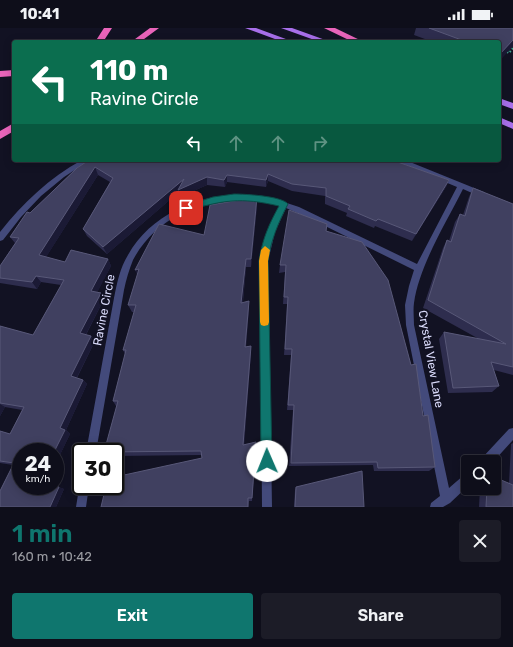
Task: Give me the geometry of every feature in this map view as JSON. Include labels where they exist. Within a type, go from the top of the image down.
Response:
[{"type":"highway","points":[[100,40],[108,28]]},
{"type":"highway","points":[[138,40],[155,28]]},
{"type":"highway","points":[[328,28],[355,40]]},
{"type":"highway","points":[[0,74],[12,73]]},
{"type":"highway","points":[[0,136],[12,127]]},
{"type":"main road","points":[[249,28],[284,40]]},
{"type":"main road","points":[[285,28],[321,40]]},
{"type":"main road","points":[[501,103],[513,106]]},
{"type":"main road","points":[[501,121],[513,126]]},
{"type":"street","points":[[0,238],[15,218],[35,197],[60,176],[84,162]]},
{"type":"street","points":[[404,162],[487,196]]},
{"type":"street","name":"Crystal View Lane","points":[[446,499],[410,325],[409,305],[413,286],[419,269],[461,186]]},
{"type":"street","name":"Ravine Circle","points":[[93,443],[123,278],[136,249],[148,234],[162,222],[194,205],[213,200],[234,197],[255,198],[284,204],[419,269]]},
{"type":"street","points":[[267,507],[264,261],[266,244],[272,227],[284,204]]},
{"type":"street","points":[[493,455],[513,433]]},
{"type":"street","points":[[435,507],[461,485]]},
{"type":"street","points":[[81,507],[83,495]]},
{"type":"path","points":[[507,52],[513,48]]},
{"type":"building","points":[[429,28],[513,28],[513,40],[501,53],[501,40],[462,40]]},
{"type":"building","points":[[86,162],[398,162],[449,180],[416,234],[378,219],[376,221],[348,209],[350,206],[326,196],[326,188],[292,184],[268,174],[266,180],[227,175],[224,180],[207,177],[178,190],[184,179],[103,247],[83,229],[113,178],[95,167],[39,255],[65,262],[71,250],[108,259],[91,291],[101,293],[80,333],[91,336],[71,376],[83,380],[60,428],[65,430],[58,443],[12,443],[12,463],[0,461],[0,431],[10,434],[24,407],[0,403],[0,326],[33,335],[64,280],[36,276],[32,282],[0,278],[0,266],[19,238],[10,237],[27,212],[30,213],[77,168]]},
{"type":"building","points":[[473,188],[513,204],[513,367],[491,362],[499,386],[453,388],[444,332],[506,344],[428,300],[447,240],[451,242],[460,214],[465,216]]},
{"type":"building","points":[[257,197],[251,259],[246,259],[241,303],[249,301],[245,347],[251,346],[243,445],[256,442],[252,498],[248,498],[248,507],[101,507],[104,495],[124,495],[124,475],[202,458],[201,451],[124,452],[124,443],[106,443],[118,401],[113,401],[126,350],[123,350],[136,305],[128,305],[139,269],[135,270],[159,224],[204,235],[210,205]]},
{"type":"building","points":[[289,210],[327,224],[326,231],[362,242],[388,280],[411,365],[416,364],[423,416],[428,415],[435,467],[378,468],[377,462],[291,463],[294,405],[288,405],[292,349],[285,349],[288,297],[284,297],[286,265],[280,265]]},
{"type":"building","points":[[12,467],[12,495],[55,495],[50,507],[0,507],[0,491]]},
{"type":"building","points":[[362,471],[364,507],[295,507],[296,487]]},
{"type":"building","points":[[501,480],[513,485],[513,507],[486,507],[487,495],[501,495]]},
{"type":"slow traffic","points":[[264,322],[265,250]]},
{"type":"route","points":[[186,208],[213,200],[234,197],[255,198],[284,204],[272,227],[266,244],[264,261],[267,461]]}]
